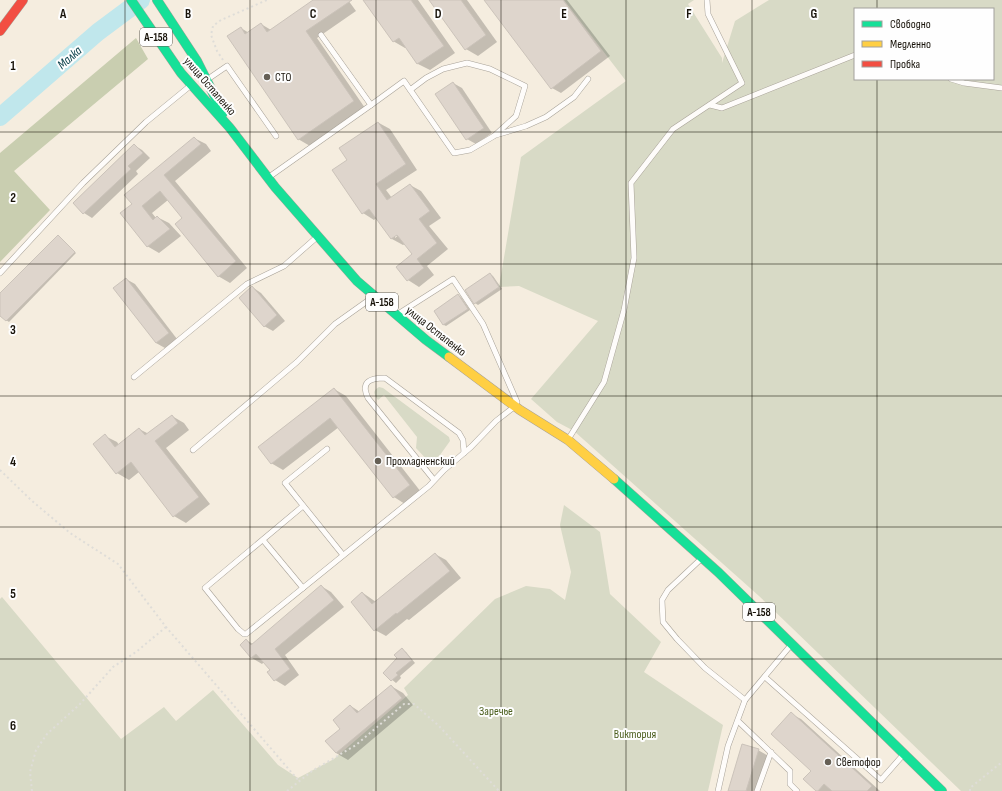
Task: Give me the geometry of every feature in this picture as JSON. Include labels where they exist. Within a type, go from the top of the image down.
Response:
[{"type":"main road","points":[[0,31],[23,0]]},
{"type":"main road","name":"улица Остапенко","points":[[131,0],[180,73],[230,128],[268,178],[357,281],[426,340],[517,408],[568,440]]},
{"type":"main road","name":"улица Остапенко","points":[[157,0],[198,61],[230,128]]},
{"type":"main road","name":"А-158","points":[[568,440],[702,558],[942,791]]},
{"type":"lane","points":[[568,440],[604,382],[624,310],[634,258],[631,183],[673,129],[742,83],[708,14],[707,0]]},
{"type":"lane","points":[[321,35],[371,105]]},
{"type":"lane","points":[[710,105],[722,108],[854,56]]},
{"type":"lane","points":[[268,178],[404,81],[410,90],[454,153],[470,150],[494,136],[516,116],[525,86],[490,69],[467,63],[443,69],[426,78],[410,90]]},
{"type":"lane","points":[[207,80],[227,66],[276,136]]},
{"type":"lane","points":[[494,136],[526,126],[546,117],[574,97],[588,79]]},
{"type":"lane","points":[[954,80],[964,83],[1002,88]]},
{"type":"lane","points":[[0,273],[88,178],[146,122],[192,86]]},
{"type":"lane","points":[[134,377],[247,284],[284,266],[318,237]]},
{"type":"lane","points":[[303,506],[205,588],[238,630],[244,634],[246,634],[303,588],[434,480],[496,421],[517,408],[483,324],[453,279],[396,315]]},
{"type":"lane","points":[[192,450],[297,362],[336,324],[374,296]]},
{"type":"lane","points":[[434,480],[368,398],[364,390],[366,384],[373,378],[385,378],[459,433],[463,440],[464,453]]},
{"type":"lane","points":[[326,449],[284,483],[343,555]]},
{"type":"lane","points":[[263,540],[303,588]]},
{"type":"lane","points":[[702,558],[668,590],[662,600],[663,622],[705,668],[745,700]]},
{"type":"lane","points":[[718,791],[728,746],[745,700],[792,644]]},
{"type":"lane","points":[[765,677],[881,780],[904,754]]},
{"type":"lane","points":[[738,721],[790,770],[790,784],[797,791]]},
{"type":"lane","points":[[758,791],[771,752]]},
{"type":"path","points":[[227,66],[217,51],[211,35],[213,26],[221,20],[267,0]]},
{"type":"path","points":[[0,470],[31,500],[70,533],[118,564],[166,627],[299,781]]},
{"type":"path","points":[[32,791],[30,772],[36,750],[47,734],[80,704],[114,667],[136,652],[166,627]]},
{"type":"path","points":[[287,791],[312,771],[356,746],[404,704],[414,704],[440,726],[499,791]]},
{"type":"path","points":[[970,791],[970,788],[1002,762]]},
{"type":"green space","points":[[564,0],[694,0],[688,4],[722,58],[722,63],[735,21],[769,0],[1002,0],[1002,791],[961,791],[759,596],[574,431],[557,422],[531,399],[598,321],[519,286],[499,287],[521,157],[626,81]]},
{"type":"green space","points":[[136,38],[148,59],[14,171],[50,210],[0,262],[0,153]]},
{"type":"green space","points":[[379,387],[383,388],[449,437],[450,441],[440,455],[430,463],[416,448],[417,437],[384,395],[378,400],[375,396],[375,390]]},
{"type":"green space","name":"Заречье","points":[[564,505],[600,532],[610,594],[661,642],[644,672],[723,725],[708,791],[0,791],[0,599],[2,597],[121,739],[164,707],[176,721],[213,690],[278,765],[298,778],[334,759],[408,695],[404,688],[495,599],[526,586],[550,589],[565,600],[571,572],[560,525]]},
{"type":"building","points":[[313,0],[352,0],[306,31],[354,101],[298,140],[227,36],[241,27],[245,34],[261,23],[267,32]]},
{"type":"building","points":[[363,0],[411,0],[444,46],[417,64],[399,38],[393,42]]},
{"type":"building","points":[[429,0],[461,0],[486,35],[465,50]]},
{"type":"building","points":[[484,0],[563,0],[601,51],[551,89]]},
{"type":"building","points":[[453,82],[484,128],[466,140],[435,94]]},
{"type":"building","points":[[378,122],[406,164],[376,184],[387,200],[410,184],[430,211],[419,219],[437,243],[417,259],[424,268],[407,281],[396,267],[412,254],[397,235],[391,239],[369,209],[362,214],[332,170],[347,160],[339,148]]},
{"type":"building","points":[[194,137],[201,144],[164,175],[236,261],[218,277],[175,224],[182,218],[160,191],[142,206],[153,220],[157,216],[170,229],[147,247],[120,213],[132,204],[124,195]]},
{"type":"building","points":[[134,144],[143,153],[128,166],[131,169],[83,214],[73,203]]},
{"type":"building","points":[[58,235],[75,252],[6,321],[0,316],[0,293]]},
{"type":"building","points":[[490,273],[499,287],[474,304],[465,290]]},
{"type":"building","points":[[126,278],[169,333],[156,343],[113,288]]},
{"type":"building","points":[[252,286],[277,315],[264,327],[239,298]]},
{"type":"building","points":[[458,294],[468,309],[443,325],[434,311]]},
{"type":"building","points":[[334,388],[410,485],[393,498],[330,418],[271,464],[258,447]]},
{"type":"building","points":[[172,415],[178,423],[155,441],[199,497],[173,517],[131,462],[116,474],[93,444],[105,434],[115,447],[139,428],[145,435]]},
{"type":"building","points":[[435,553],[450,571],[374,631],[351,602],[362,592],[372,604]]},
{"type":"building","points":[[321,585],[334,600],[275,649],[290,669],[274,681],[267,672],[270,670],[256,654],[251,658],[240,645],[246,639],[251,645]]},
{"type":"building","points":[[402,648],[412,660],[396,673],[398,675],[391,681],[383,673],[397,658],[394,655]]},
{"type":"building","points":[[391,685],[402,698],[336,753],[325,741],[340,729],[333,720],[350,705],[357,713]]},
{"type":"building","points":[[791,712],[872,786],[867,791],[832,791],[824,784],[818,791],[816,791],[803,779],[811,771],[771,734]]},
{"type":"building","points":[[742,744],[759,749],[746,791],[728,791]]},
{"type":"waterway","name":"Малка","points":[[0,117],[98,32],[141,0]]},
{"type":"traffic: fast","points":[[131,0],[181,73],[230,128],[275,187],[357,281],[426,340],[449,357]]},
{"type":"traffic: fast","points":[[157,0],[197,61],[223,113]]},
{"type":"traffic: fast","points":[[614,479],[718,572],[942,791]]},
{"type":"traffic: slow","points":[[449,357],[520,410],[568,440],[614,479]]},
{"type":"traffic: jam","points":[[0,31],[23,0]]},
{"type":"place","name":"СТО","points":[[267,77]]},
{"type":"place","name":"Прохладненский","points":[[378,461]]},
{"type":"place","name":"Светофор","points":[[828,762]]},
{"type":"park label","name":"Виктория","points":[[635,734]]}]
